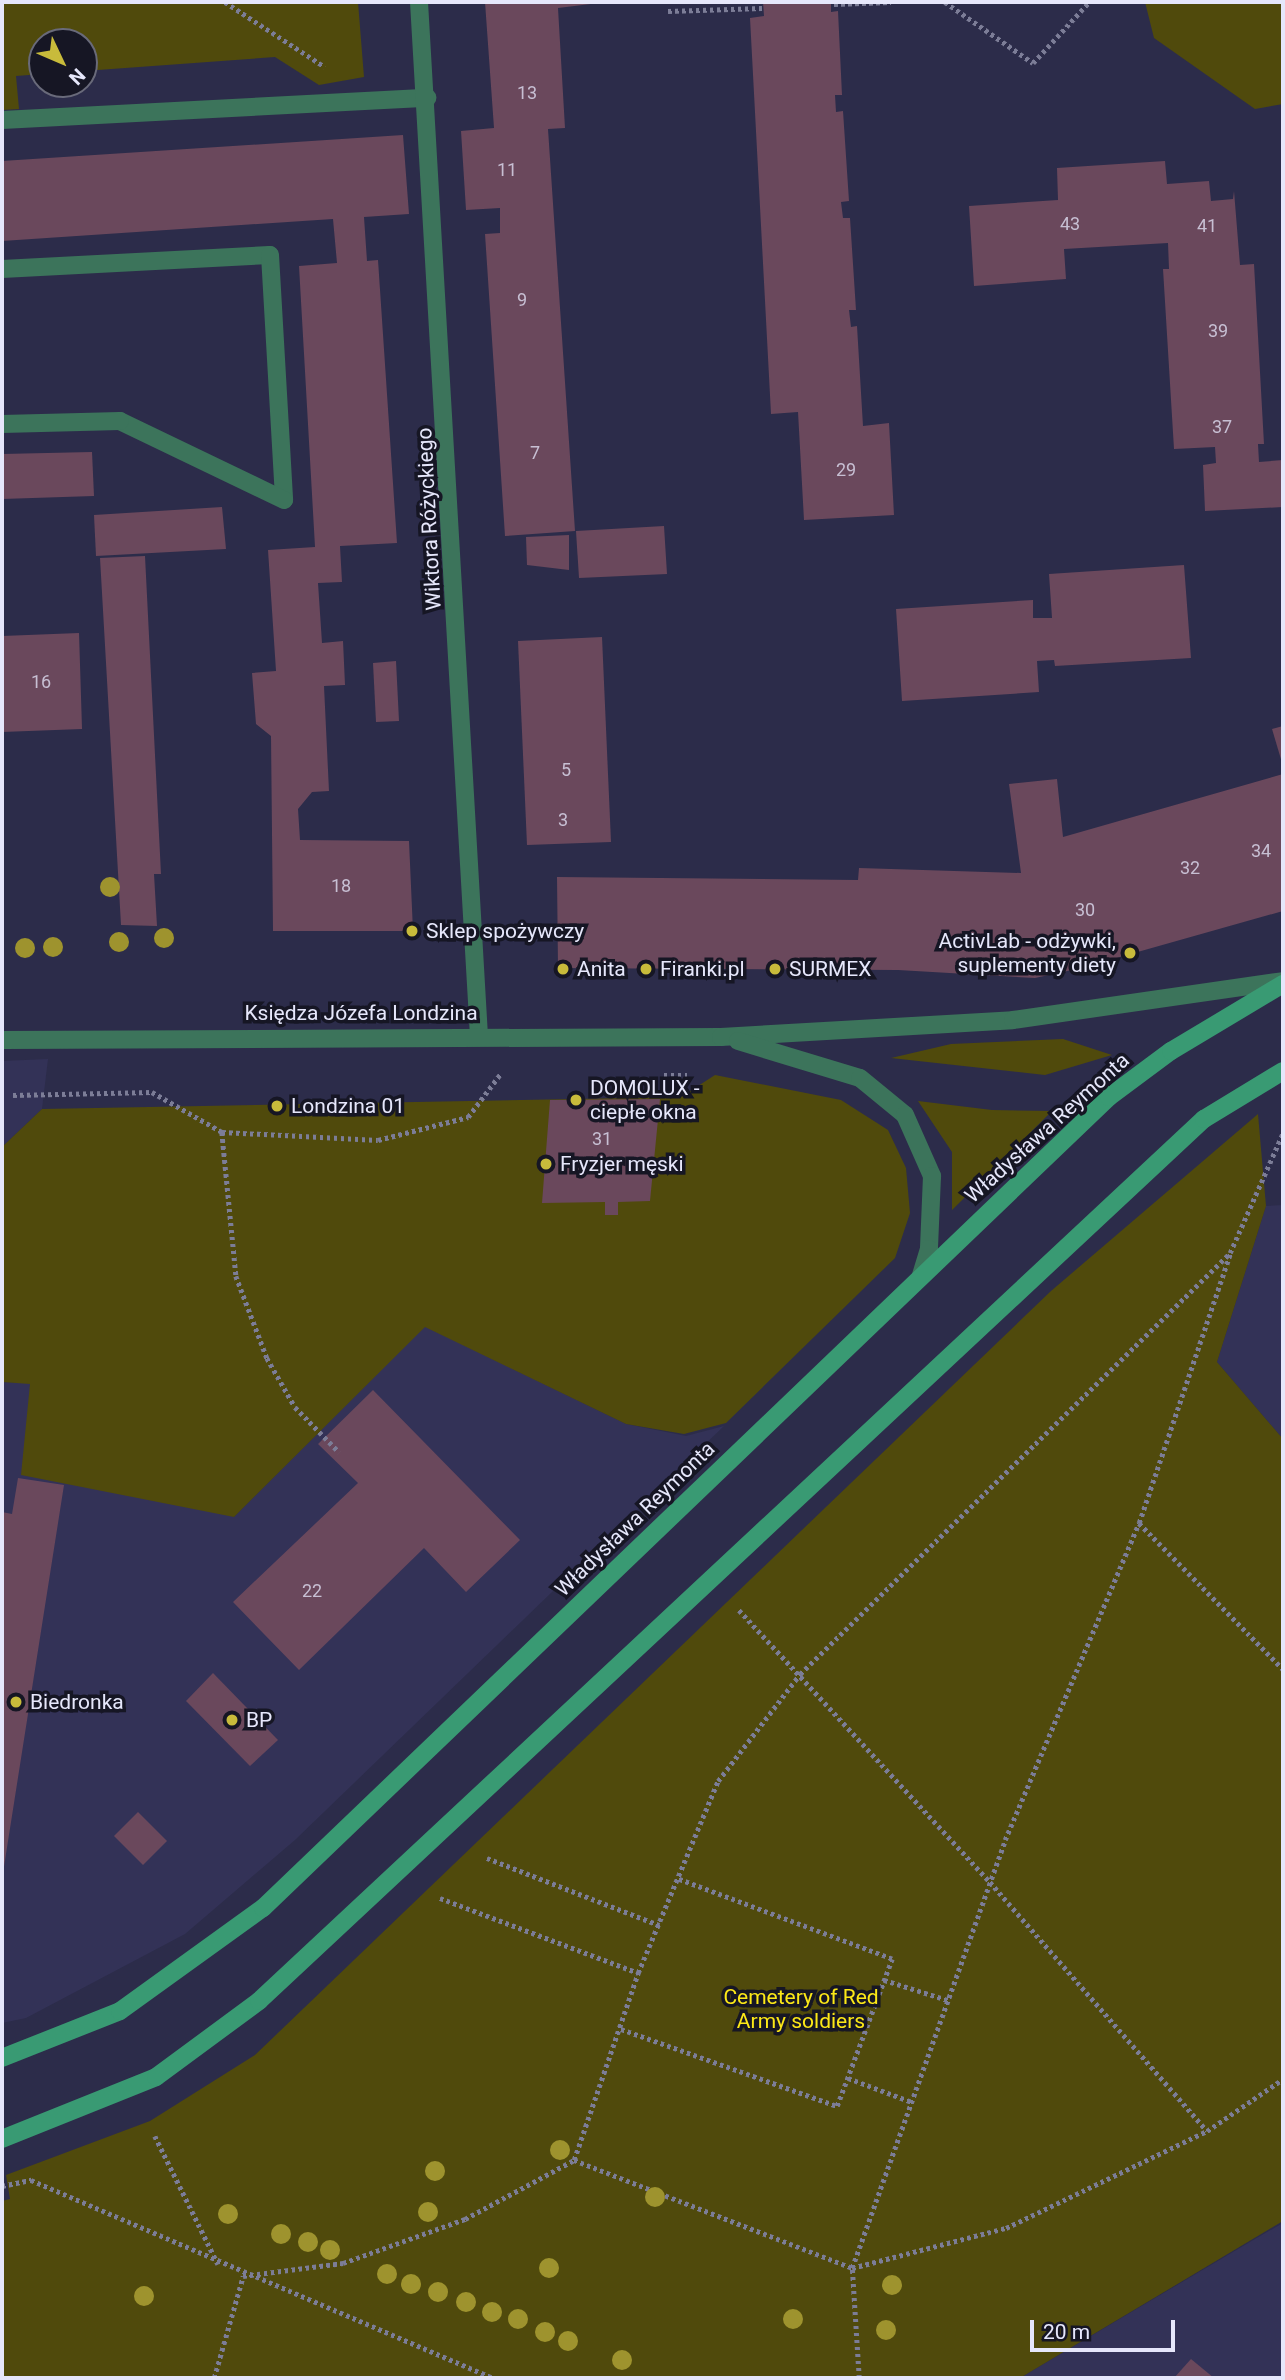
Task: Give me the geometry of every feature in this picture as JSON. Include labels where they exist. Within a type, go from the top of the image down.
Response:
[{"type":"main road","name":"Władysława Reymonta","points":[[2,2058],[120,2011],[263,1908],[1130,1080],[1283,982]]},
{"type":"main road","points":[[2,2139],[156,2077],[259,2001],[1204,1119],[1283,1071]]},
{"type":"street","name":"Wiktora Różyckiego","points":[[419,2],[427,97],[479,1035]]},
{"type":"street","points":[[2,120],[427,97]]},
{"type":"street","points":[[2,269],[270,255],[284,500],[120,421],[2,424]]},
{"type":"street","name":"Księdza Józefa Londzina","points":[[2,1040],[479,1035],[721,1037],[1013,1020],[1283,982]]},
{"type":"street","name":"Księdza Józefa Londzina","points":[[721,1037],[838,1069],[877,1088],[905,1115],[932,1177],[929,1249],[920,1278]]},
{"type":"path","points":[[225,2],[376,100]]},
{"type":"path","points":[[834,4],[891,2]]},
{"type":"path","points":[[945,2],[1033,63],[1089,2]]},
{"type":"path","points":[[668,11],[762,8]]},
{"type":"path","points":[[13,1095],[152,1092],[222,1132],[378,1140],[468,1117],[501,1073],[514,1073]]},
{"type":"path","points":[[648,1075],[687,1075]]},
{"type":"path","points":[[222,1132],[236,1276],[267,1358],[295,1407],[339,1452]]},
{"type":"path","points":[[859,2378],[852,2268],[990,1882],[1139,1523],[1230,1253],[1283,1133]]},
{"type":"path","points":[[243,2276],[343,2263],[465,2219],[574,2160],[638,1973],[718,1781],[800,1674],[1230,1253]]},
{"type":"path","points":[[1139,1523],[1283,1669]]},
{"type":"path","points":[[739,1610],[990,1882],[1207,2131]]},
{"type":"path","points":[[487,1858],[659,1925]]},
{"type":"path","points":[[621,2029],[837,2106],[848,2078],[892,1959],[678,1879]]},
{"type":"path","points":[[440,1898],[638,1973]]},
{"type":"path","points":[[884,1980],[947,2000]]},
{"type":"path","points":[[848,2078],[912,2102]]},
{"type":"path","points":[[574,2160],[852,2268],[1006,2228],[1207,2131],[1283,2079]]},
{"type":"path","points":[[155,2136],[218,2264]]},
{"type":"path","points":[[2,2186],[31,2180],[243,2276],[493,2378]]},
{"type":"path","points":[[214,2378],[243,2276]]},
{"type":"shaded area","points":[[48,1059],[42,1109],[2,1147],[2,1061]]},
{"type":"shaded area","points":[[1283,1205],[1283,1439],[1217,1362],[1266,1206]]},
{"type":"shaded area","points":[[425,1326],[626,1424],[686,1436],[724,1426],[295,1840],[185,1934],[26,2018],[2,2023],[2,1382],[31,1383],[234,1517]]},
{"type":"shaded area","points":[[1283,2223],[1283,2378],[1020,2378],[1255,2239]]},
{"type":"green space","points":[[2,2],[358,2],[364,77],[319,85],[275,57],[98,70],[98,28],[28,28],[28,75],[16,76],[19,109],[2,110]]},
{"type":"green space","points":[[1145,2],[1283,2],[1283,104],[1255,109],[1154,38]]},
{"type":"green space","points":[[1063,1039],[1112,1055],[1045,1075],[891,1058],[951,1044]]},
{"type":"green space","points":[[715,1075],[841,1100],[888,1130],[906,1168],[910,1213],[895,1258],[726,1423],[684,1434],[626,1424],[425,1327],[234,1517],[21,1475],[30,1384],[2,1382],[2,1147],[42,1109],[681,1097]]},
{"type":"green space","points":[[918,1101],[992,1110],[1052,1111],[952,1210],[952,1152]]},
{"type":"green space","name":"Cemetery of Red Army soldiers","points":[[1258,1114],[1266,1206],[1217,1362],[1283,1439],[1283,2221],[1020,2378],[2,2378],[2,2201],[10,2199],[6,2175],[150,2121],[255,2055],[1051,1291]]},
{"type":"building","points":[[485,2],[607,2],[558,8],[565,128],[548,129],[575,531],[505,536],[485,234],[500,233],[500,208],[466,210],[461,131],[494,128]]},
{"type":"building","points":[[763,2],[831,2],[831,12],[838,11],[842,95],[835,95],[836,112],[843,111],[849,201],[841,202],[843,218],[850,218],[856,310],[849,310],[851,327],[857,326],[863,426],[889,423],[894,515],[804,520],[798,412],[771,414],[750,18],[764,16]]},
{"type":"building","points":[[403,135],[409,214],[364,217],[367,261],[378,260],[397,543],[340,546],[342,582],[318,583],[322,643],[343,641],[345,685],[324,686],[329,791],[312,792],[298,809],[300,840],[409,841],[413,931],[273,931],[271,736],[256,724],[252,673],[276,671],[268,550],[315,547],[299,266],[337,263],[333,219],[2,241],[2,161]]},
{"type":"building","points":[[1165,161],[1167,184],[1209,181],[1211,201],[1233,199],[1234,191],[1240,265],[1254,264],[1264,444],[1258,444],[1259,462],[1283,460],[1283,507],[1205,511],[1203,465],[1216,463],[1215,447],[1174,449],[1163,269],[1169,269],[1168,243],[1064,249],[1066,279],[974,286],[969,206],[1058,200],[1057,168]]},
{"type":"building","points":[[92,452],[94,496],[2,499],[2,454]]},
{"type":"building","points":[[222,507],[226,549],[96,556],[94,515]]},
{"type":"building","points":[[664,526],[667,574],[579,578],[576,531]]},
{"type":"building","points":[[569,535],[569,570],[527,565],[526,537]]},
{"type":"building","points":[[145,556],[161,874],[154,874],[157,926],[121,925],[100,558]]},
{"type":"building","points":[[1184,565],[1191,658],[1055,666],[1054,660],[1037,661],[1039,692],[902,701],[896,609],[1033,600],[1033,618],[1052,618],[1049,574]]},
{"type":"building","points":[[79,633],[82,729],[2,732],[2,636]]},
{"type":"building","points":[[602,637],[611,842],[527,845],[518,641]]},
{"type":"building","points":[[396,661],[399,721],[376,722],[373,663]]},
{"type":"building","points":[[1283,726],[1283,766],[1272,729]]},
{"type":"building","points":[[1283,774],[1283,911],[1081,968],[1035,978],[898,970],[558,968],[557,877],[858,880],[859,868],[1021,873],[1009,784],[1057,779],[1063,837]]},
{"type":"building","points":[[660,1099],[650,1201],[618,1202],[618,1215],[605,1215],[605,1202],[542,1203],[550,1100]]},
{"type":"building","points":[[373,1390],[520,1540],[466,1592],[424,1548],[299,1670],[233,1602],[358,1483],[318,1444]]},
{"type":"building","name":"Biedronka","points":[[18,1478],[64,1485],[3,1873],[2,1512],[12,1514]]},
{"type":"building","name":"BP","points":[[213,1673],[278,1740],[250,1766],[186,1701]]},
{"type":"building","points":[[138,1812],[167,1841],[143,1865],[114,1836]]},
{"type":"building","points":[[1191,2359],[1214,2378],[1174,2378]]},
{"type":"place","name":"Sklep spożywczy","points":[[412,931]]},
{"type":"place","name":"ActivLab - odżywki, suplementy diety","points":[[1130,953]]},
{"type":"place","name":"Anita","points":[[563,969]]},
{"type":"place","name":"Firanki.pl","points":[[646,969]]},
{"type":"place","name":"SURMEX","points":[[775,969]]},
{"type":"place","name":"DOMOLUX - ciepłe okna","points":[[576,1100]]},
{"type":"place","name":"Londzina 01","points":[[277,1106]]},
{"type":"place","name":"Fryzjer męski","points":[[546,1164]]},
{"type":"place","name":"Biedronka","points":[[16,1702]]},
{"type":"place","name":"BP","points":[[232,1720]]}]
